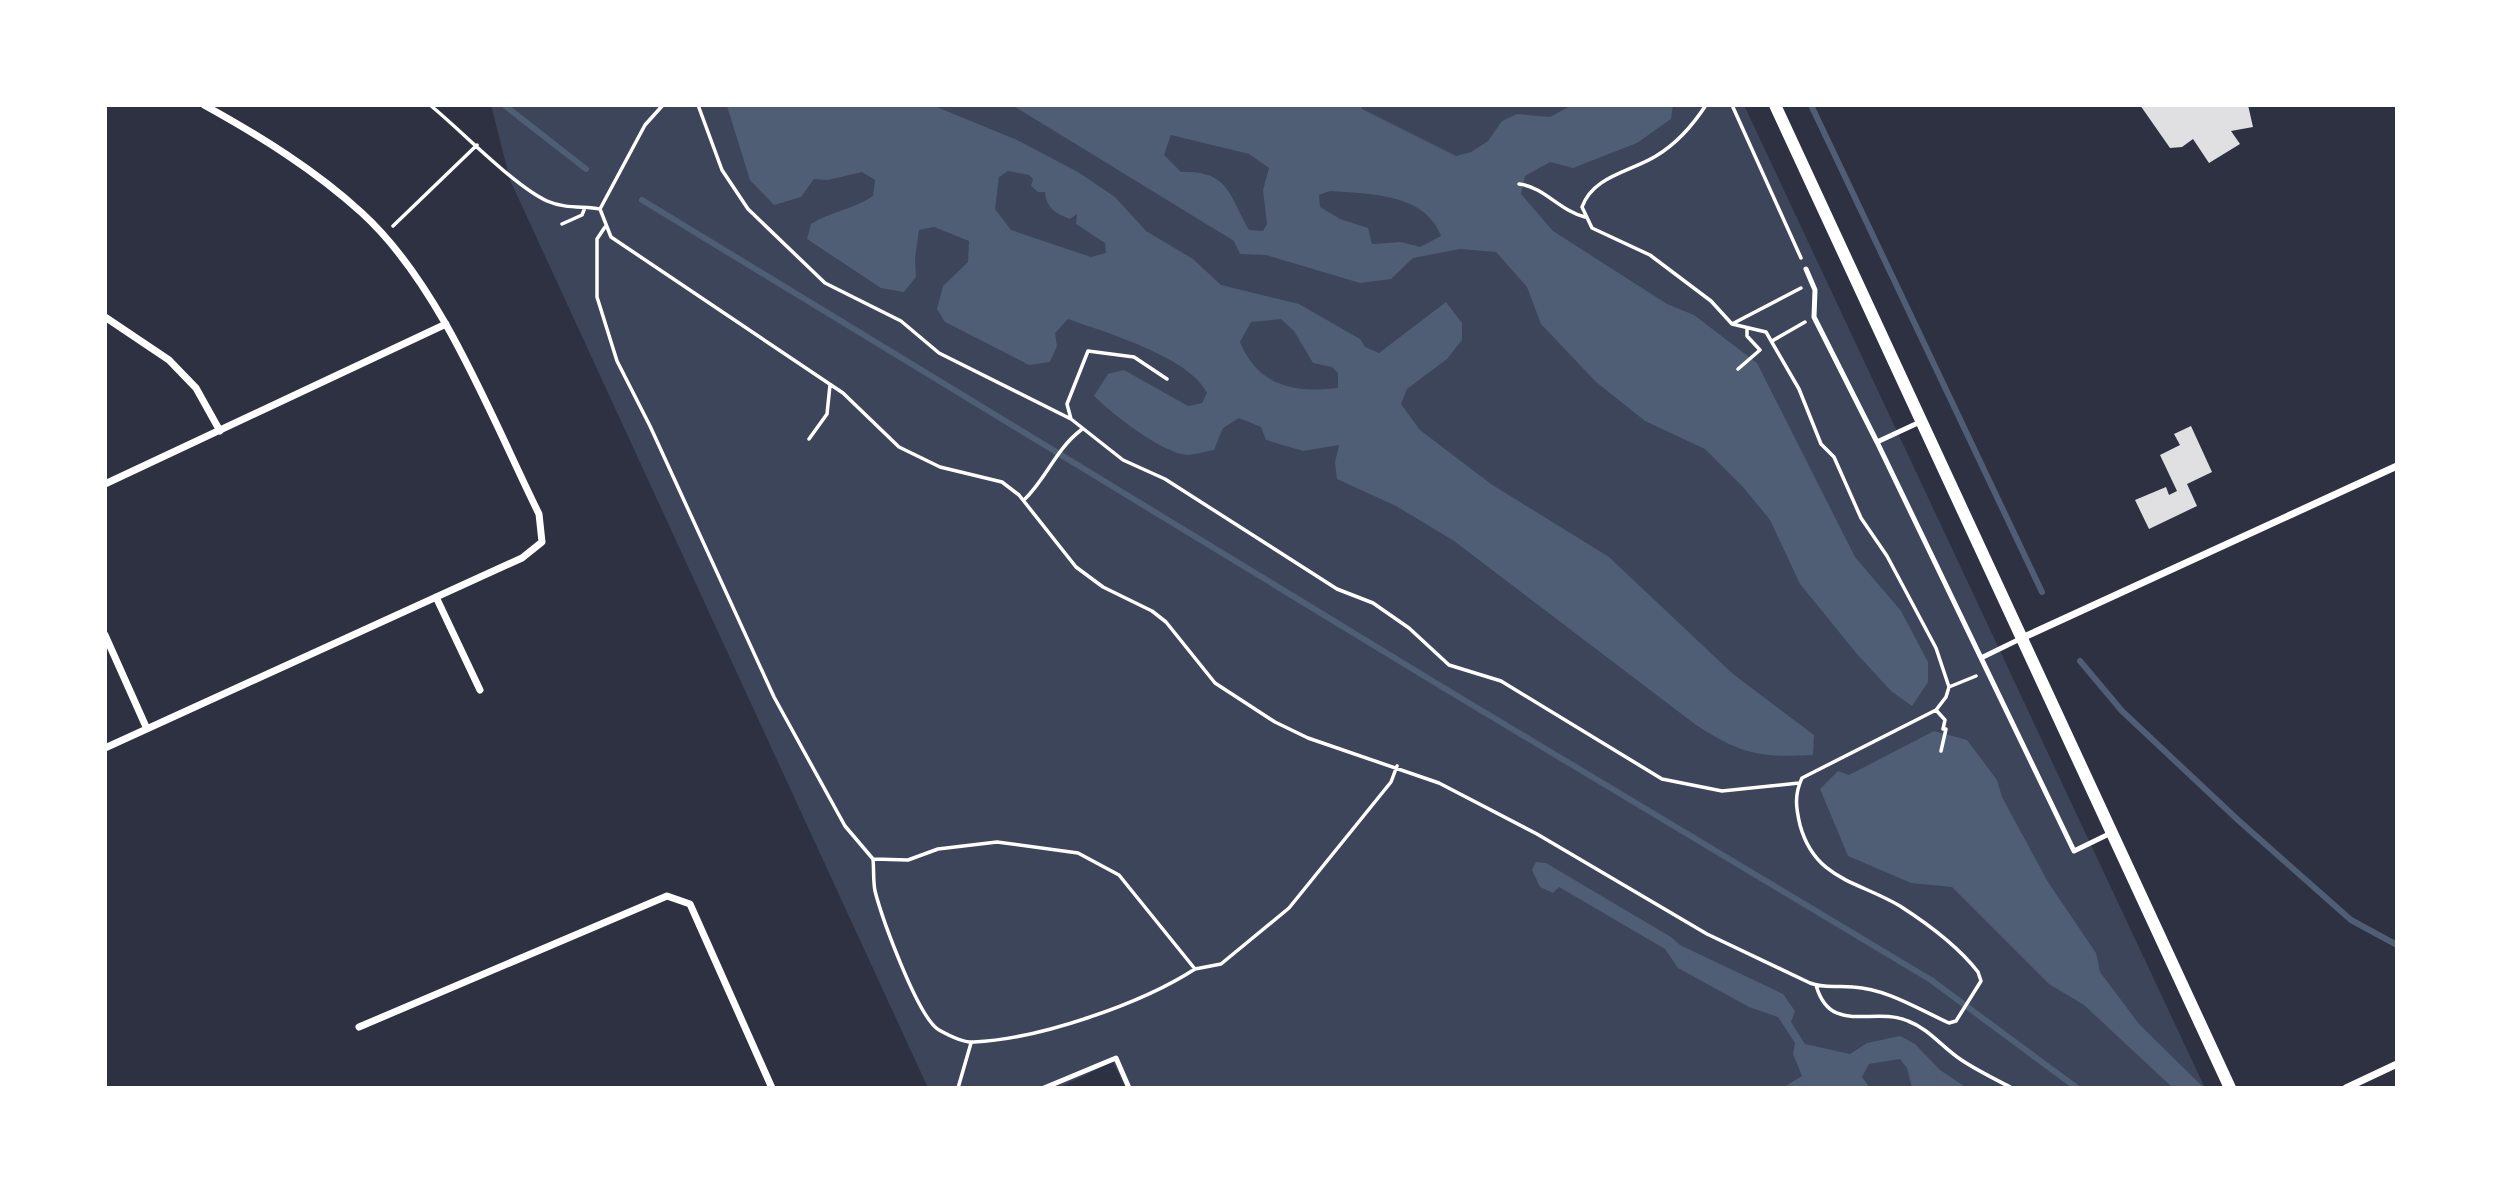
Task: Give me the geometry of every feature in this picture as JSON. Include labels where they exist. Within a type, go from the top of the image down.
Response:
[{"type":"street","points":[[105,748],[522,558],[542,542],[539,514],[446,324],[423,285],[363,214],[275,145],[204,105]]},
{"type":"street","points":[[1775,105],[2230,1088]]},
{"type":"street","points":[[105,317],[169,360],[196,388],[220,431]]},
{"type":"street","points":[[105,484],[446,324]]},
{"type":"street","points":[[2022,638],[2397,466]]},
{"type":"street","points":[[436,597],[480,690]]},
{"type":"street","points":[[105,635],[147,729]]},
{"type":"street","points":[[359,1027],[667,895],[690,904],[772,1088]]},
{"type":"street","points":[[2346,1088],[2397,1064]]},
{"type":"lane","points":[[1806,269],[1815,290],[1814,317],[2074,851],[2111,833]]},
{"type":"lane","points":[[1877,442],[1921,421]]},
{"type":"lane","points":[[1981,658],[2022,638]]},
{"type":"lane","points":[[1044,1088],[1116,1058],[1129,1088]]},
{"type":"path","points":[[430,105],[524,186],[548,202],[584,210],[600,209]]},
{"type":"path","points":[[663,105],[645,125],[600,209],[611,237],[830,384],[873,418],[899,447],[940,467],[1002,482],[1024,500],[1076,567],[1102,587],[1152,611],[1166,622],[1215,683],[1275,722],[1308,738],[1397,766],[1481,804],[1707,934],[1816,985],[1826,989],[1853,986],[1891,995],[1949,1023],[1956,1021],[1978,990],[1981,981],[1978,972],[1935,931],[1881,895],[1828,870],[1815,857],[1796,807],[1799,783]]},
{"type":"path","points":[[698,105],[722,170],[748,209],[825,283],[901,321],[939,353],[1071,419],[1123,460],[1165,479],[1337,589],[1373,603],[1409,628],[1449,665],[1501,681],[1662,779],[1722,790],[1799,783],[1813,771],[1936,710],[1946,697],[1949,687],[1936,648],[1905,586],[1861,518],[1838,464],[1821,444],[1798,390],[1766,332],[1732,324],[1711,300],[1676,277],[1661,262],[1602,235],[1585,217],[1582,207],[1592,189],[1672,145],[1706,105]]},
{"type":"path","points":[[1732,105],[1806,269],[1801,289],[1732,324]]},
{"type":"path","points":[[383,236],[477,145]]},
{"type":"path","points":[[1519,184],[1529,185],[1573,214],[1585,217]]},
{"type":"path","points":[[562,224],[582,215],[584,210]]},
{"type":"path","points":[[605,226],[597,239],[597,297],[617,361],[650,426],[774,698],[845,826],[873,859],[874,889],[906,978],[936,1029],[971,1043],[1066,1025],[1176,981],[1195,968],[1222,964],[1289,908],[1391,782],[1397,766]]},
{"type":"path","points":[[1772,341],[1814,317]]},
{"type":"path","points":[[1738,369],[1760,351],[1747,336],[1747,328]]},
{"type":"path","points":[[1071,419],[1068,404],[1088,351],[1134,357],[1167,379]]},
{"type":"path","points":[[809,439],[827,414],[830,384]]},
{"type":"path","points":[[1024,500],[1042,483],[1064,443],[1082,429]]},
{"type":"path","points":[[1949,687],[1986,671]]},
{"type":"path","points":[[1936,710],[1945,720],[1943,729],[1946,730],[1941,751]]},
{"type":"path","points":[[873,859],[908,860],[938,849],[997,842],[1078,853],[1119,875],[1195,968]]},
{"type":"path","points":[[1816,985],[1828,1009],[1845,1017],[1906,1020],[1936,1036],[1944,1048],[1962,1061],[2012,1088]]},
{"type":"path","points":[[958,1088],[971,1043]]},
{"type":"shaded area","points":[[491,105],[1744,105],[2205,1088],[1126,1088],[1113,1062],[1058,1088],[928,1088],[510,180]]},
{"type":"shaded area","points":[[932,105],[1017,140],[1078,172],[1115,197],[1146,231],[1193,259],[1221,285],[1299,304],[1360,339],[1365,347],[1379,353],[1446,302],[1462,323],[1462,340],[1447,359],[1407,389],[1401,404],[1420,430],[1491,484],[1609,557],[1733,674],[1814,735],[1813,755],[1779,756],[1751,752],[1696,725],[1454,541],[1396,506],[1337,479],[1335,462],[1339,445],[1303,451],[1266,440],[1261,427],[1239,418],[1223,428],[1214,450],[1187,455],[1151,440],[1094,396],[1108,374],[1124,370],[1188,406],[1202,403],[1207,393],[1198,380],[1183,368],[1145,347],[1068,319],[1055,333],[1057,346],[1050,362],[1029,365],[945,322],[937,309],[943,286],[968,262],[969,241],[934,227],[919,230],[915,258],[916,277],[904,292],[881,288],[807,239],[811,224],[873,196],[875,180],[862,172],[828,180],[814,179],[801,197],[774,205],[750,180],[727,106]],"holes":[[[1008,171],[1029,175],[1033,179],[1031,186],[1038,192],[1045,192],[1048,203],[1056,212],[1070,219],[1077,214],[1076,224],[1105,243],[1106,253],[1091,257],[1011,230],[995,209],[999,177]],[[1281,319],[1294,331],[1313,363],[1332,367],[1338,373],[1338,388],[1292,387],[1267,377],[1257,368],[1240,342],[1251,322]]]},
{"type":"shaded area","points":[[1012,105],[1361,105],[1362,109],[1456,156],[1471,152],[1488,141],[1502,121],[1517,114],[1550,117],[1572,105],[1673,105],[1671,119],[1637,143],[1573,168],[1550,162],[1525,176],[1521,194],[1553,231],[1667,304],[1694,315],[1757,363],[1855,557],[1901,611],[1928,662],[1928,682],[1912,706],[1891,691],[1800,584],[1770,520],[1743,487],[1705,449],[1645,421],[1596,382],[1541,324],[1527,287],[1496,252],[1460,249],[1413,258],[1391,279],[1360,283],[1266,255],[1240,254],[1234,241]],"holes":[[[1171,135],[1249,154],[1269,168],[1263,190],[1267,224],[1263,231],[1249,230],[1226,187],[1218,180],[1197,172],[1181,172],[1164,155]],[[1330,191],[1378,195],[1409,204],[1422,211],[1433,222],[1441,236],[1420,247],[1401,242],[1372,244],[1368,228],[1340,219],[1320,207],[1319,195]]]},
{"type":"shaded area","points":[[1934,731],[1967,740],[1997,780],[2002,797],[2048,882],[2096,953],[2100,972],[2139,1024],[2204,1088],[2173,1088],[2084,1005],[2049,984],[1952,887],[1911,883],[1848,856],[1820,789],[1838,771],[1849,775]]},
{"type":"shaded area","points":[[1536,862],[1546,863],[1671,937],[1680,945],[1783,994],[1795,1011],[1791,1022],[1805,1044],[1850,1054],[1867,1043],[1900,1036],[1915,1044],[1940,1070],[1967,1088],[1912,1088],[1907,1068],[1900,1059],[1869,1064],[1862,1077],[1870,1088],[1782,1088],[1802,1076],[1793,1054],[1795,1043],[1778,1017],[1749,1007],[1678,968],[1665,949],[1559,887],[1553,893],[1540,887],[1532,870]]},
{"type":"building","points":[[2140,105],[2248,105],[2253,127],[2231,131],[2240,144],[2209,163],[2193,139],[2182,147],[2170,148]]},
{"type":"building","points":[[2191,426],[2212,472],[2187,484],[2197,506],[2149,529],[2135,500],[2166,487],[2169,495],[2177,491],[2160,455],[2180,445],[2174,434]]},
{"type":"waterway","points":[[504,105],[586,169]]},
{"type":"waterway","points":[[1811,105],[2042,592]]},
{"type":"waterway","points":[[642,200],[1444,688],[1931,980],[2077,1088]]},
{"type":"waterway","points":[[2080,661],[2122,711],[2238,820],[2351,920],[2397,945]]}]
